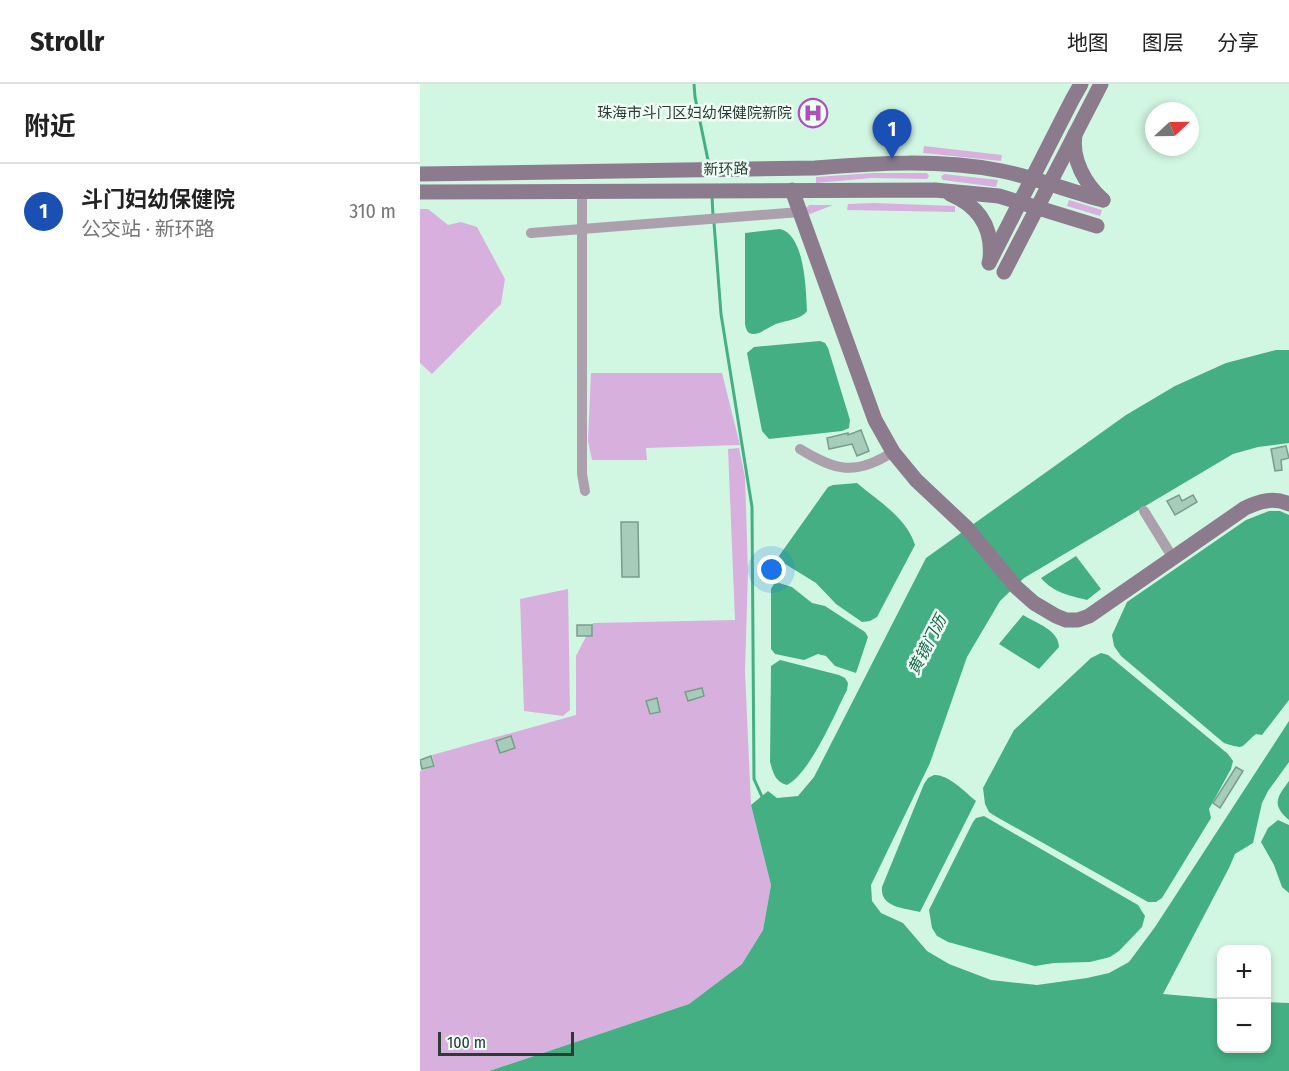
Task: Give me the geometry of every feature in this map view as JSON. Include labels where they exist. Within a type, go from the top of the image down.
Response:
[{"type":"street","points":[[936,164],[935,190],[959,198],[977,212],[985,223],[989,236],[989,263],[1082,84]]},
{"type":"street","points":[[1004,272],[1101,84]]},
{"type":"street","name":"新环路","points":[[420,174],[936,164],[1002,172],[1103,200],[1089,186],[1080,168],[1075,150],[1076,132]]},
{"type":"street","points":[[792,190],[875,420],[892,452],[916,480],[967,528],[1016,587],[1034,603],[1066,620],[1078,620],[1099,610],[1245,508],[1257,502],[1270,500],[1289,504]]},
{"type":"street","name":"新环路","points":[[420,192],[935,190],[999,196],[1096,226]]},
{"type":"street","points":[[582,191],[582,474],[585,491]]},
{"type":"street","points":[[531,233],[800,212]]},
{"type":"street","points":[[800,449],[821,462],[845,468],[870,465],[892,452]]},
{"type":"street","points":[[1144,511],[1173,558]]},
{"type":"shaded area","points":[[924,146],[1002,155],[1001,161],[923,153]]},
{"type":"shaded area","points":[[872,173],[927,173],[929,176],[927,179],[872,178],[816,183],[816,177]]},
{"type":"shaded area","points":[[944,174],[998,180],[996,187],[943,180],[941,177]]},
{"type":"shaded area","points":[[1069,200],[1102,210],[1100,216],[1067,206]]},
{"type":"shaded area","points":[[848,204],[955,206],[955,212],[847,210]]},
{"type":"shaded area","points":[[809,205],[833,205],[810,214],[803,211]]},
{"type":"shaded area","points":[[420,209],[428,209],[448,225],[461,222],[477,227],[505,279],[501,304],[432,374],[420,363]]},
{"type":"shaded area","points":[[591,373],[722,373],[740,445],[646,448],[647,460],[592,460],[588,441]]},
{"type":"shaded area","points":[[739,448],[745,477],[748,571],[745,671],[751,805],[771,885],[763,930],[742,964],[689,1004],[489,1071],[420,1071],[420,771],[435,766],[432,755],[576,715],[576,656],[593,623],[735,620],[728,449]]},
{"type":"shaded area","points":[[568,589],[570,710],[563,716],[524,711],[520,599]]},
{"type":"water","points":[[780,229],[788,233],[795,241],[799,252],[805,277],[807,311],[800,317],[752,334],[747,331],[745,324],[745,233]]},
{"type":"water","points":[[820,341],[828,348],[850,420],[849,428],[842,431],[769,439],[762,431],[747,353],[754,347]]},
{"type":"water","name":"黄镜门沥","points":[[1276,350],[1289,350],[1289,443],[1258,447],[1233,454],[1024,578],[1000,601],[967,657],[930,763],[871,885],[872,901],[881,913],[903,923],[927,951],[949,964],[991,980],[1037,985],[1109,973],[1129,962],[1155,927],[1289,721],[1289,762],[1262,803],[1253,843],[1235,854],[1163,994],[1217,999],[1217,1053],[1271,1053],[1271,1002],[1289,1003],[1289,1071],[489,1071],[689,1004],[742,964],[763,930],[771,885],[751,805],[768,791],[777,798],[798,796],[814,777],[926,558],[1126,415],[1175,386],[1226,363]]},
{"type":"water","points":[[857,483],[898,518],[911,535],[915,545],[877,617],[862,622],[836,604],[816,583],[782,562],[779,556],[828,487]]},
{"type":"water","points":[[1269,511],[1280,511],[1289,515],[1289,700],[1262,735],[1256,734],[1242,746],[1236,747],[1224,743],[1121,656],[1114,646],[1112,635],[1127,602],[1246,520]]},
{"type":"water","points":[[1076,556],[1101,589],[1087,600],[1056,590],[1041,578]]},
{"type":"water","points":[[779,583],[792,587],[812,603],[825,606],[865,632],[868,637],[856,673],[835,666],[826,656],[818,654],[804,660],[775,654],[771,649],[771,589],[774,584]]},
{"type":"water","points":[[1023,615],[1046,628],[1058,641],[1059,647],[1039,669],[999,644]]},
{"type":"water","points":[[1101,653],[1108,655],[1228,754],[1233,761],[1209,809],[1211,818],[1162,898],[1156,902],[1148,902],[995,816],[989,812],[985,804],[983,788],[1014,730],[1091,658]]},
{"type":"water","points":[[780,660],[839,675],[848,683],[847,690],[829,728],[813,756],[805,768],[787,785],[777,779],[770,762],[771,666]]},
{"type":"water","points":[[934,775],[951,780],[976,801],[920,912],[889,903],[882,894],[882,887],[924,784]]},
{"type":"water","points":[[1289,781],[1289,820],[1280,810],[1278,801]]},
{"type":"water","points":[[984,816],[1138,905],[1145,916],[1142,927],[1110,957],[1090,962],[1035,966],[948,942],[937,936],[932,928],[929,910],[973,822],[976,818]]},
{"type":"water","points":[[1278,820],[1289,825],[1289,893],[1282,887],[1274,865],[1261,842],[1268,828]]},
{"type":"building","points":[[861,430],[869,451],[857,456],[852,444],[829,449],[827,438],[848,433],[848,435]]},
{"type":"building","points":[[1286,446],[1289,458],[1281,460],[1282,470],[1275,471],[1271,449]]},
{"type":"building","points":[[1179,495],[1182,501],[1193,495],[1197,502],[1175,515],[1167,501]]},
{"type":"building","points":[[621,522],[638,522],[639,577],[622,577]]},
{"type":"building","points":[[577,625],[592,625],[592,636],[577,636]]},
{"type":"building","points":[[702,688],[704,696],[688,701],[685,692]]},
{"type":"building","points":[[657,698],[660,712],[650,714],[646,701]]},
{"type":"building","points":[[511,736],[515,748],[500,753],[496,741]]},
{"type":"building","points":[[431,756],[434,766],[422,769],[420,760]]},
{"type":"building","points":[[1236,767],[1243,771],[1220,808],[1213,803]]},
{"type":"waterway","points":[[694,84],[709,165]]},
{"type":"waterway","points":[[712,196],[713,216]]},
{"type":"waterway","points":[[714,223],[721,314],[752,507],[754,779],[763,799]]},
{"type":"place","name":"珠海市斗门区妇幼保健院新院","points":[[813,113]]},
{"type":"place","name":"斗门妇幼保健院","points":[[892,159]]}]
